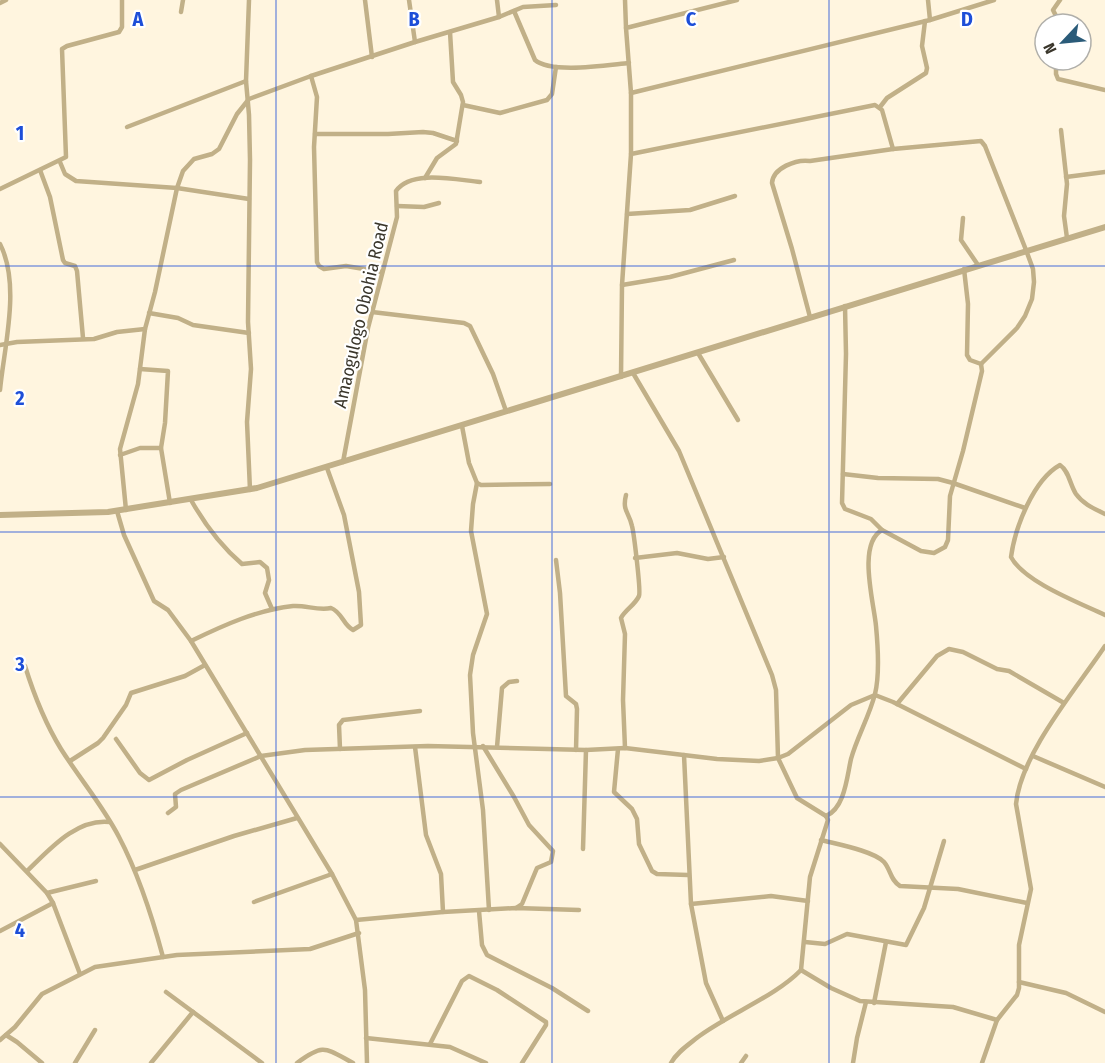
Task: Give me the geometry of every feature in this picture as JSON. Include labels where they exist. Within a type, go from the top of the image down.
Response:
[{"type":"street","points":[[0,3],[6,0]]},
{"type":"street","points":[[0,189],[65,159],[68,153],[62,49],[121,31],[122,0]]},
{"type":"street","points":[[181,12],[183,0]]},
{"type":"street","points":[[249,0],[246,81],[249,99],[251,369],[248,437],[250,490]]},
{"type":"street","points":[[365,0],[372,57]]},
{"type":"street","points":[[409,0],[415,42]]},
{"type":"street","points":[[497,0],[499,17]]},
{"type":"street","points":[[621,377],[622,285],[631,154],[631,93],[625,0]]},
{"type":"street","points":[[626,28],[737,0]]},
{"type":"street","points":[[880,107],[887,98],[926,73],[922,46],[928,21],[928,0]]},
{"type":"street","points":[[631,93],[928,21],[994,0]]},
{"type":"street","points":[[126,510],[120,455],[122,443],[129,423],[145,329],[177,188],[183,171],[190,162],[219,149],[237,114],[249,99],[311,76],[499,17],[523,7],[556,5]]},
{"type":"street","points":[[514,11],[535,60],[541,65],[567,68],[629,63]]},
{"type":"street","points":[[425,178],[437,158],[454,147],[457,141],[463,105],[461,95],[453,82],[450,32]]},
{"type":"street","points":[[463,105],[500,113],[547,100],[552,94],[556,67]]},
{"type":"street","points":[[1056,72],[1058,80],[1105,90]]},
{"type":"street","points":[[311,76],[317,97],[316,240],[320,266],[324,269],[346,266],[382,272]]},
{"type":"street","points":[[127,127],[246,81]]},
{"type":"street","points":[[631,154],[824,114],[874,105],[880,107]]},
{"type":"street","points":[[880,107],[893,149]]},
{"type":"street","points":[[1061,130],[1067,194],[1064,216],[1067,238]]},
{"type":"street","points":[[315,134],[423,132],[457,141]]},
{"type":"street","points":[[810,317],[772,183],[773,176],[779,170],[800,161],[810,162],[893,149],[981,141],[1026,250],[1033,269],[1034,282],[1029,306],[1017,328],[981,364]]},
{"type":"street","points":[[60,162],[64,174],[76,181],[177,188],[249,199]]},
{"type":"street","points":[[40,170],[50,197],[63,260],[65,264],[75,266],[77,271],[83,338]]},
{"type":"street","points":[[1066,177],[1105,172]]},
{"type":"street","name":"Amaogulogo Obohia Road","points":[[343,462],[372,312],[395,228],[396,191],[408,180],[425,178],[480,182]]},
{"type":"street","points":[[627,214],[690,210],[735,196]]},
{"type":"street","points":[[397,206],[424,207],[439,203]]},
{"type":"street","points":[[963,218],[961,240],[978,265]]},
{"type":"street","points":[[0,515],[83,514],[117,511],[250,490],[1105,227]]},
{"type":"street","points":[[0,244],[8,268],[10,313],[2,344],[0,390]]},
{"type":"street","points":[[622,285],[669,277],[734,260]]},
{"type":"street","points":[[0,270],[8,268]]},
{"type":"street","points":[[964,269],[968,304],[967,355],[970,360],[981,364]]},
{"type":"street","points":[[845,306],[843,507],[871,519],[882,530],[921,551],[934,553],[940,551],[948,540],[950,496],[982,371],[981,364]]},
{"type":"street","points":[[372,312],[464,323],[470,326],[493,374],[506,411]]},
{"type":"street","points":[[149,313],[178,318],[193,325],[249,333]]},
{"type":"street","points":[[2,344],[94,339],[117,332],[145,329]]},
{"type":"street","points":[[698,353],[738,420]]},
{"type":"street","points":[[140,369],[168,371],[161,448],[170,503]]},
{"type":"street","points":[[633,373],[679,452],[772,675],[776,690],[778,758],[797,798],[826,816],[828,820],[813,865],[801,970],[685,1047],[671,1063]]},
{"type":"street","points":[[462,426],[469,463],[477,483],[472,504],[471,531],[487,614],[473,655],[470,675],[474,746],[483,810],[489,910]]},
{"type":"street","points":[[120,455],[140,448],[161,448]]},
{"type":"street","points":[[1105,513],[1077,496],[1065,469],[1060,465],[1047,476],[1024,508],[1012,553],[1012,561],[1027,574],[1047,587],[1105,615]]},
{"type":"street","points":[[191,641],[234,621],[272,609],[297,606],[331,608],[341,615],[348,628],[353,630],[361,625],[359,592],[344,515],[327,468]]},
{"type":"street","points":[[843,474],[878,478],[929,479],[953,483],[1024,508]]},
{"type":"street","points":[[477,483],[550,484]]},
{"type":"street","points":[[625,748],[625,634],[621,618],[639,596],[640,588],[631,523],[624,508],[626,495]]},
{"type":"street","points":[[191,500],[215,535],[235,558],[242,564],[260,562],[267,568],[268,579],[265,593],[272,609]]},
{"type":"street","points":[[117,511],[124,535],[154,601],[168,610],[191,641],[332,874],[356,920],[365,990],[367,1063]]},
{"type":"street","points":[[826,816],[835,810],[844,788],[855,745],[875,695],[876,630],[868,564],[873,542],[882,530]]},
{"type":"street","points":[[635,558],[677,554],[708,559],[724,557]]},
{"type":"street","points":[[556,560],[566,696],[576,704],[577,709],[576,750]]},
{"type":"street","points":[[982,1063],[997,1020],[1017,995],[1019,945],[1031,889],[1016,804],[1017,791],[1026,769],[1064,702],[1105,646]]},
{"type":"street","points":[[897,704],[937,656],[949,649],[963,652],[997,669],[1009,671],[1064,702]]},
{"type":"street","points":[[70,761],[103,738],[126,705],[131,693],[185,676],[205,665]]},
{"type":"street","points":[[25,666],[40,708],[62,749],[110,822],[135,870],[163,957]]},
{"type":"street","points":[[497,747],[502,687],[509,682],[517,681]]},
{"type":"street","points":[[168,813],[176,807],[177,792],[261,756],[290,751],[474,746],[576,750],[625,748],[736,760],[759,761],[778,758],[799,747],[851,705],[875,695],[1026,769]]},
{"type":"street","points":[[340,749],[339,725],[343,720],[420,711]]},
{"type":"street","points":[[116,739],[140,773],[149,780],[247,733]]},
{"type":"street","points":[[483,746],[529,825],[553,851],[551,862],[537,868],[522,904],[516,908]]},
{"type":"street","points":[[415,747],[426,835],[441,874],[443,912]]},
{"type":"street","points":[[618,749],[614,792],[632,809],[637,819],[639,844],[647,864],[657,874],[688,875]]},
{"type":"street","points":[[584,849],[586,750]]},
{"type":"street","points":[[684,755],[691,904],[706,983],[723,1021]]},
{"type":"street","points":[[1034,756],[1105,787]]},
{"type":"street","points":[[135,870],[234,836],[297,818]]},
{"type":"street","points":[[27,871],[49,850],[79,829],[94,822],[110,822]]},
{"type":"street","points":[[821,840],[878,857],[886,864],[895,883],[900,886],[958,889],[1027,903]]},
{"type":"street","points":[[805,942],[825,944],[848,934],[902,945],[909,943],[924,909],[944,841]]},
{"type":"street","points":[[0,844],[27,871],[53,903],[80,974]]},
{"type":"street","points":[[254,902],[332,874]]},
{"type":"street","points":[[46,893],[96,881]]},
{"type":"street","points":[[691,904],[771,896],[808,901]]},
{"type":"street","points":[[0,931],[53,903]]},
{"type":"street","points":[[356,920],[516,908],[579,910]]},
{"type":"street","points":[[479,911],[482,945],[487,955],[552,988],[588,1011]]},
{"type":"street","points":[[0,1040],[42,994],[95,968],[163,957],[310,949],[359,933]]},
{"type":"street","points":[[874,1003],[886,942]]},
{"type":"street","points":[[801,970],[831,988],[866,1002],[953,1006],[997,1020]]},
{"type":"street","points":[[430,1044],[462,981],[469,976],[496,990],[546,1022],[522,1063]]},
{"type":"street","points":[[1019,982],[1066,993],[1105,1012]]},
{"type":"street","points":[[166,992],[262,1063]]},
{"type":"street","points":[[853,1063],[866,1002]]},
{"type":"street","points":[[151,1063],[193,1012]]},
{"type":"street","points":[[75,1063],[95,1030]]},
{"type":"street","points":[[6,1035],[42,1063]]},
{"type":"street","points":[[366,1038],[450,1047],[486,1063]]},
{"type":"street","points":[[297,1063],[317,1049],[325,1049],[353,1063]]},
{"type":"street","points":[[741,1063],[746,1056]]}]
